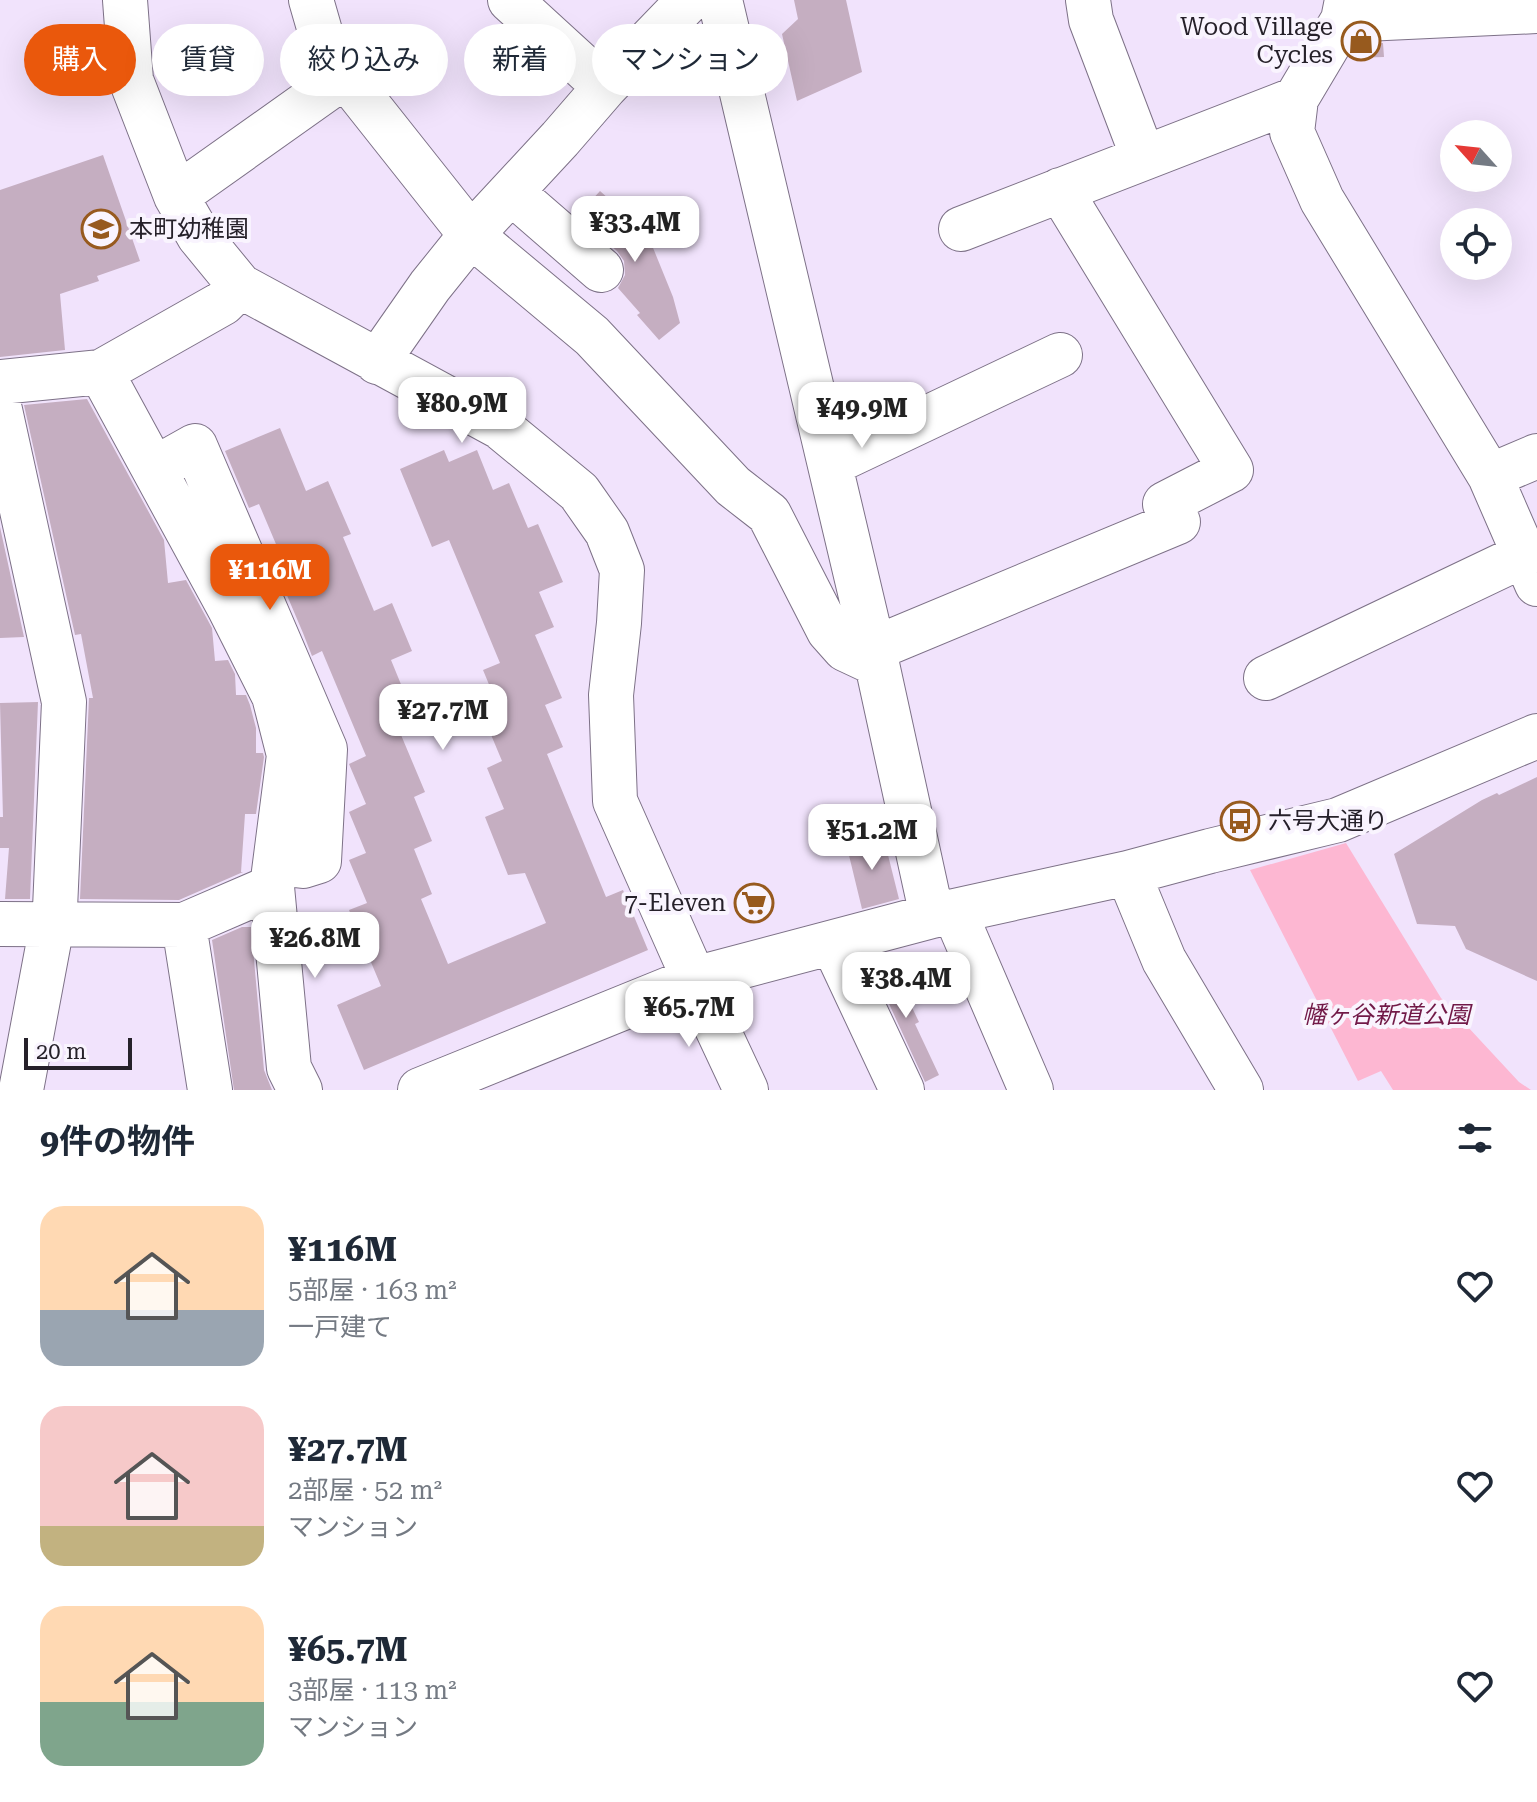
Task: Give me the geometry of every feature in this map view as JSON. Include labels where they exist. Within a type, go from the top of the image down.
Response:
[{"type":"street","points":[[125,0],[131,80],[176,196],[199,236],[240,286],[500,427],[579,492],[607,532],[622,570],[611,695],[615,801],[746,1090]]},
{"type":"street","points":[[311,0],[318,24]]},
{"type":"street","points":[[510,0],[592,75]]},
{"type":"street","points":[[666,24],[689,0]]},
{"type":"street","points":[[720,0],[875,657],[943,914],[1031,1090]]},
{"type":"street","points":[[1088,0],[1091,20],[1143,157]]},
{"type":"street","points":[[1266,678],[1531,570],[1490,476],[1322,200],[1292,132],[1296,99],[1345,10],[1537,11]]},
{"type":"street","points":[[176,196],[317,96]]},
{"type":"street","points":[[361,96],[471,235],[592,336],[733,486],[769,514],[829,631],[845,649],[875,657],[1171,513],[1231,470],[1060,190]]},
{"type":"street","points":[[377,362],[430,286],[471,235],[597,96]]},
{"type":"street","points":[[961,229],[1296,99]]},
{"type":"street","points":[[511,192],[601,270]]},
{"type":"street","points":[[0,382],[101,372],[223,303],[240,286]]},
{"type":"street","points":[[830,464],[1060,355]]},
{"type":"street","points":[[101,372],[274,696],[289,755],[274,875],[289,1068],[300,1090]]},
{"type":"street","points":[[0,410],[64,702],[55,909],[21,1090]]},
{"type":"street","points":[[1490,476],[1537,456]]},
{"type":"street","points":[[420,1090],[694,979],[943,914],[1128,873],[1338,820],[1537,736]]},
{"type":"street","points":[[1128,873],[1164,960],[1241,1090]]},
{"type":"street","points":[[0,924],[184,925],[274,875]]},
{"type":"street","points":[[184,925],[210,1090]]},
{"type":"street","points":[[833,943],[902,1090]]},
{"type":"green space","name":"幡ヶ谷新道公園","points":[[1346,843],[1441,998],[1519,1082],[1531,1090],[1393,1090],[1381,1071],[1358,1081],[1250,870]]},
{"type":"building","points":[[794,0],[846,0],[862,72],[797,101],[788,61],[788,28],[798,19]]},
{"type":"building","points":[[1383,43],[1384,57],[1349,58],[1358,44]]},
{"type":"building","points":[[103,155],[140,261],[97,276],[99,281],[60,294],[65,350],[0,357],[0,190]]},
{"type":"building","points":[[600,191],[647,233],[673,297],[680,323],[659,340],[618,288],[625,275],[624,261],[577,216]]},
{"type":"building","points":[[87,399],[164,540],[168,583],[186,580],[212,628],[215,661],[228,660],[235,674],[236,695],[246,695],[256,728],[256,753],[263,753],[264,757],[256,814],[245,814],[243,872],[179,900],[80,899],[89,698],[93,698],[81,634],[75,635],[24,405]]},
{"type":"building","points":[[280,428],[306,491],[328,481],[351,534],[343,537],[374,611],[392,603],[412,651],[391,660],[414,716],[396,723],[425,792],[414,797],[432,841],[414,849],[432,894],[421,899],[448,964],[546,923],[525,873],[508,875],[485,817],[504,809],[487,768],[502,761],[484,718],[500,711],[483,670],[500,663],[449,540],[432,547],[400,469],[444,450],[449,462],[477,450],[493,490],[509,483],[528,528],[538,524],[563,582],[539,592],[554,627],[535,635],[562,698],[545,705],[563,747],[547,754],[606,897],[623,890],[648,950],[364,1070],[337,1005],[381,986],[349,910],[367,903],[349,860],[366,853],[349,812],[366,804],[349,764],[366,756],[322,651],[312,656],[286,593],[295,589],[259,504],[249,508],[225,451]]},
{"type":"building","points":[[0,527],[24,637],[0,638]]},
{"type":"building","points":[[38,702],[30,899],[5,899],[9,848],[0,848],[0,817],[3,817],[0,703]]},
{"type":"building","points":[[1537,777],[1537,981],[1466,949],[1455,926],[1417,924],[1394,854],[1482,800]]},
{"type":"building","points":[[883,835],[899,899],[862,909],[846,843]]},
{"type":"building","points":[[242,927],[251,927],[264,1070],[272,1090],[234,1090],[212,940]]},
{"type":"building","points":[[891,964],[919,1022],[915,1024],[939,1075],[925,1082],[873,969]]},
{"type":"place","name":"Wood Village Cycles","points":[[1361,41]]},
{"type":"place","name":"本町幼稚園","points":[[101,229]]},
{"type":"place","name":"六号大通り","points":[[1240,821]]},
{"type":"place","name":"7-Eleven","points":[[754,903]]}]
